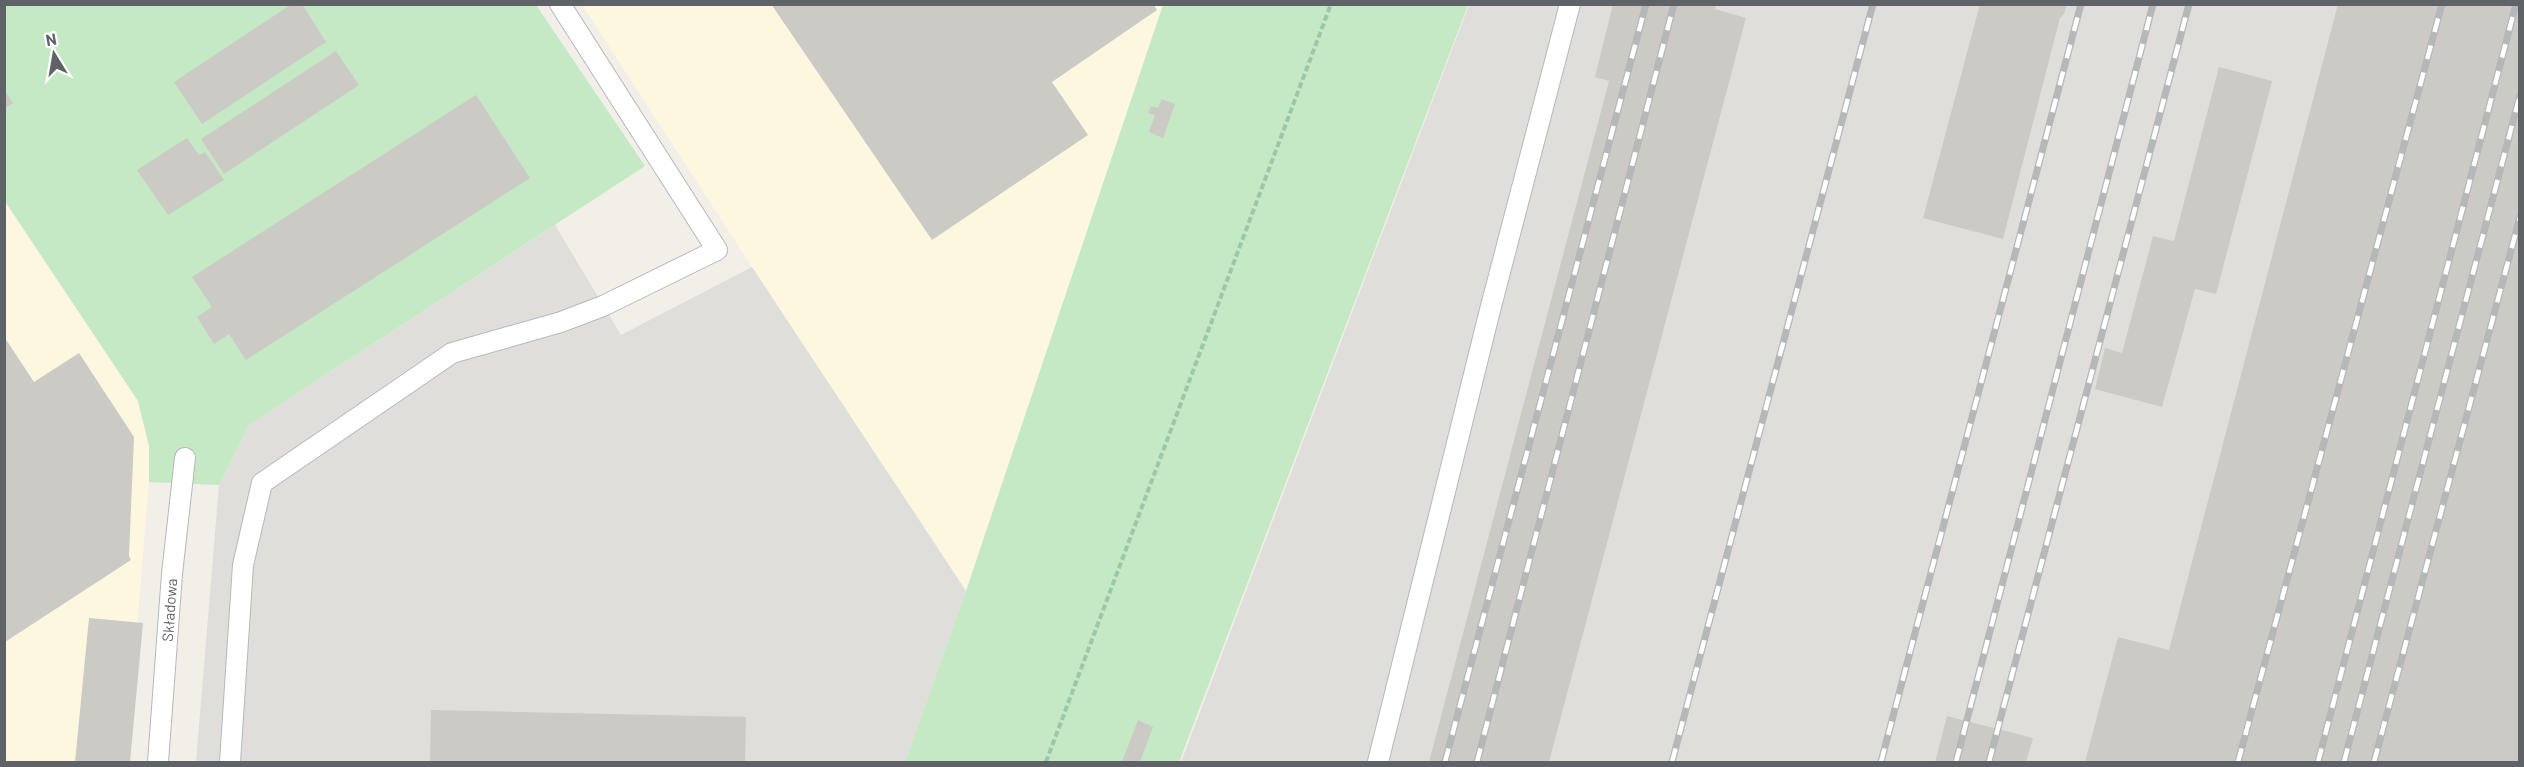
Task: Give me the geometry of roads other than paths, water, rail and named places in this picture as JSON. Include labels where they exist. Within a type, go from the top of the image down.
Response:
[{"type":"lane","points":[[230,762],[243,565],[262,483],[452,353],[561,322],[603,306],[717,250],[560,4]]},
{"type":"lane","points":[[1378,762],[1489,314],[1570,4]]},
{"type":"lane","name":"Składowa","points":[[158,762],[172,574],[185,458]]},
{"type":"railway","points":[[1445,762],[1646,4]]},
{"type":"railway","points":[[1477,762],[1674,4]]},
{"type":"railway","points":[[1672,762],[1873,4]]},
{"type":"railway","points":[[1881,762],[2081,4]]},
{"type":"railway","points":[[1956,762],[2153,4]]},
{"type":"railway","points":[[1989,762],[2189,4]]},
{"type":"railway","points":[[2238,762],[2442,4]]},
{"type":"railway","points":[[2318,762],[2516,4]]},
{"type":"railway","points":[[2344,762],[2520,95]]},
{"type":"railway","points":[[2374,762],[2520,217]]}]
